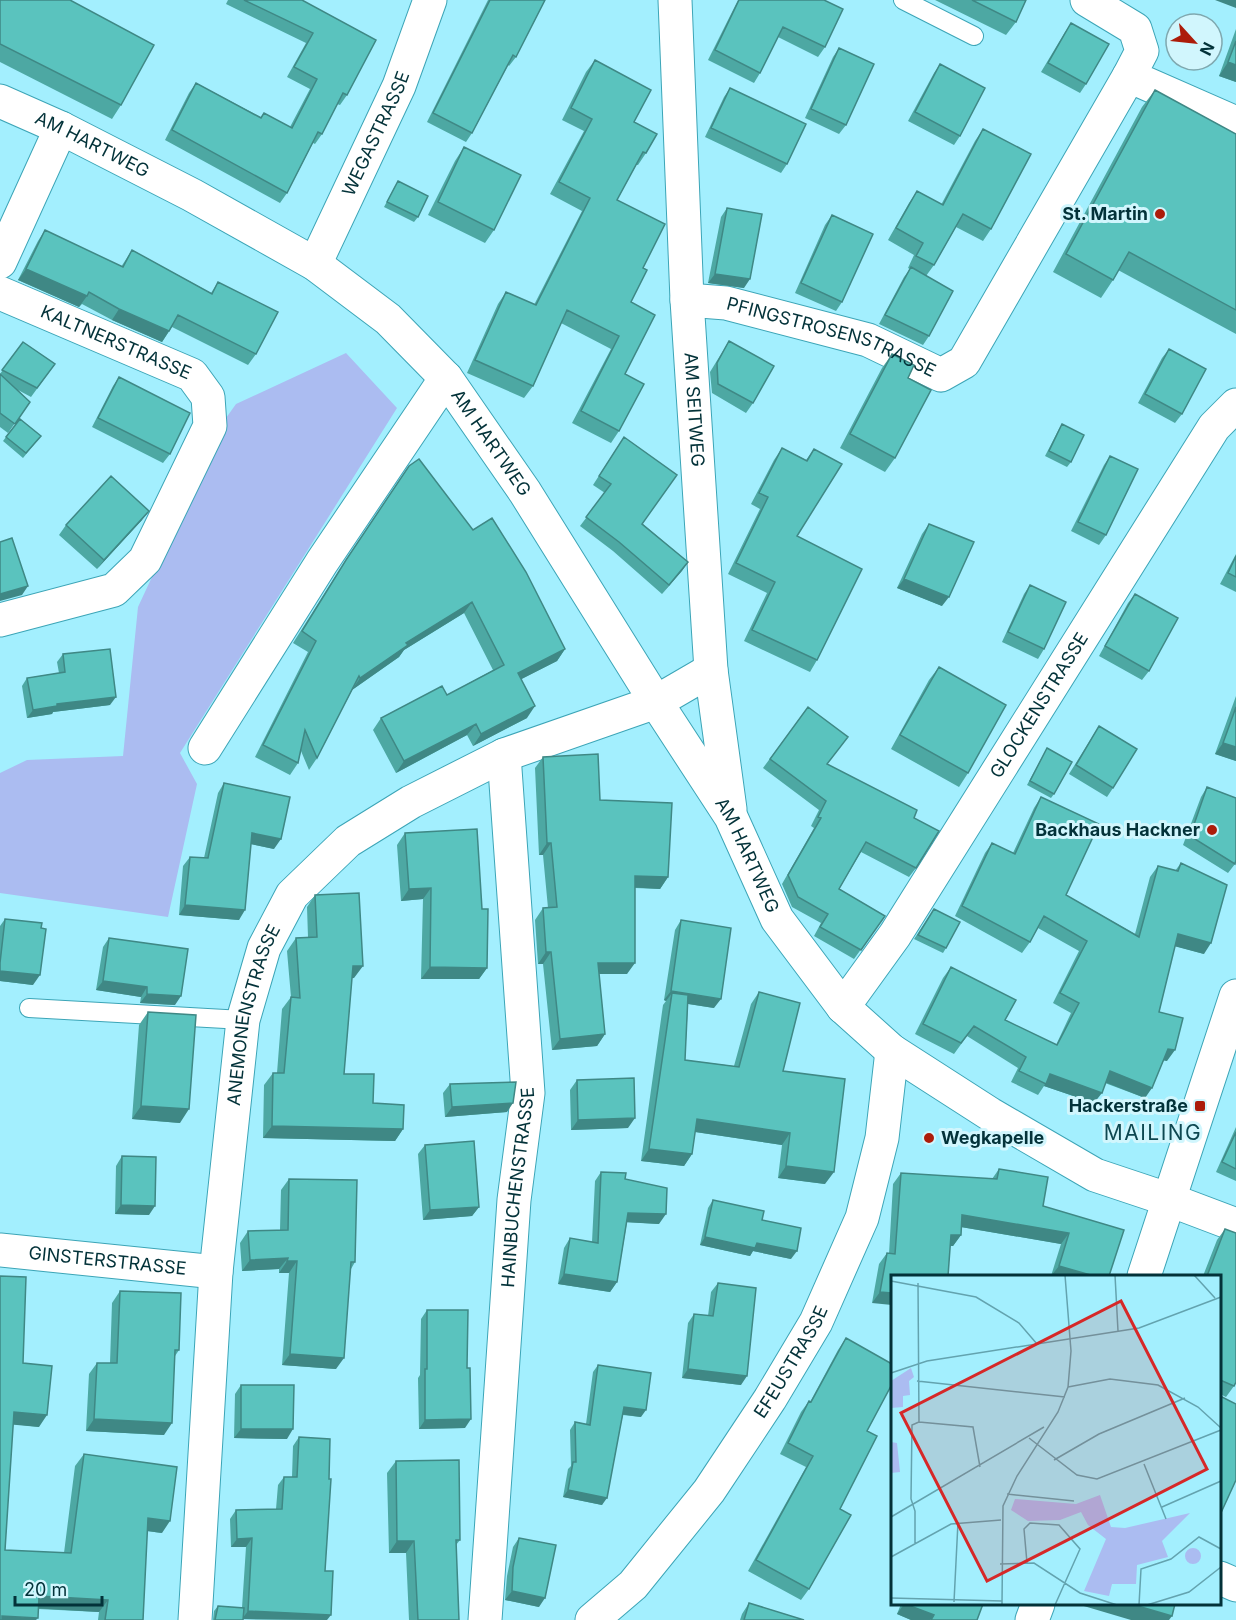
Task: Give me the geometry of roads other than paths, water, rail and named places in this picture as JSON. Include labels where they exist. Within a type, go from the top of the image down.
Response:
[{"type":"street","name":"AM SEITWEG","points":[[675,0],[687,300],[711,670],[731,817]]},
{"type":"street","points":[[1087,0],[1135,29],[1142,51],[1129,76],[1236,123]]},
{"type":"street","name":"WEGASTRASSE","points":[[315,264],[399,86],[428,1]]},
{"type":"street","name":"PFINGSTROSENSTRASSE","points":[[687,300],[726,303],[868,340],[941,375],[964,362],[1129,76]]},
{"type":"street","name":"AM HARTWEG","points":[[0,101],[61,128],[192,195],[315,264],[388,319],[446,378],[525,492],[731,817],[777,919],[843,1007],[892,1051],[990,1114],[1095,1175],[1170,1200],[1236,1226]]},
{"type":"street","points":[[0,262],[61,128]]},
{"type":"street","name":"KALTNERSTRASSE","points":[[0,293],[192,375],[208,397],[210,426],[146,560],[114,590],[0,620]]},
{"type":"street","name":"AM HARTWEG","points":[[205,748],[322,562],[446,378]]},
{"type":"street","name":"GLOCKENSTRASSE","points":[[843,1007],[895,935],[1214,427],[1236,405]]},
{"type":"street","name":"ANEMONENSTRASSE","points":[[195,1620],[216,1272],[243,1020],[264,948],[292,895],[348,841],[411,802],[504,755],[656,702],[711,670]]},
{"type":"street","name":"HAINBUCHENSTRASSE","points":[[485,1620],[514,1200],[528,1094],[504,755]]},
{"type":"street","points":[[1144,1275],[1236,996]]},
{"type":"street","name":"EFEUSTRASSE","points":[[592,1620],[633,1585],[709,1491],[770,1399],[816,1322],[862,1218],[882,1138],[892,1051]]},
{"type":"street","name":"GINSTERSTRASSE","points":[[0,1250],[216,1272]]},
{"type":"street","points":[[1221,1578],[1236,1585]]},
{"type":"street","points":[[1032,1620],[1038,1605]]},
{"type":"lane","points":[[903,0],[974,36]]},
{"type":"lane","points":[[29,1008],[243,1020]]},
{"type":"place","name":"St. Martin","points":[[1160,214]]},
{"type":"place","name":"Backhaus Hackner","points":[[1212,830]]},
{"type":"place","name":"Hackerstraße","points":[[1200,1106]]},
{"type":"place","name":"Wegkapelle","points":[[929,1138]]},
{"type":"district","name":"MAILING","points":[[1153,1133]]}]
